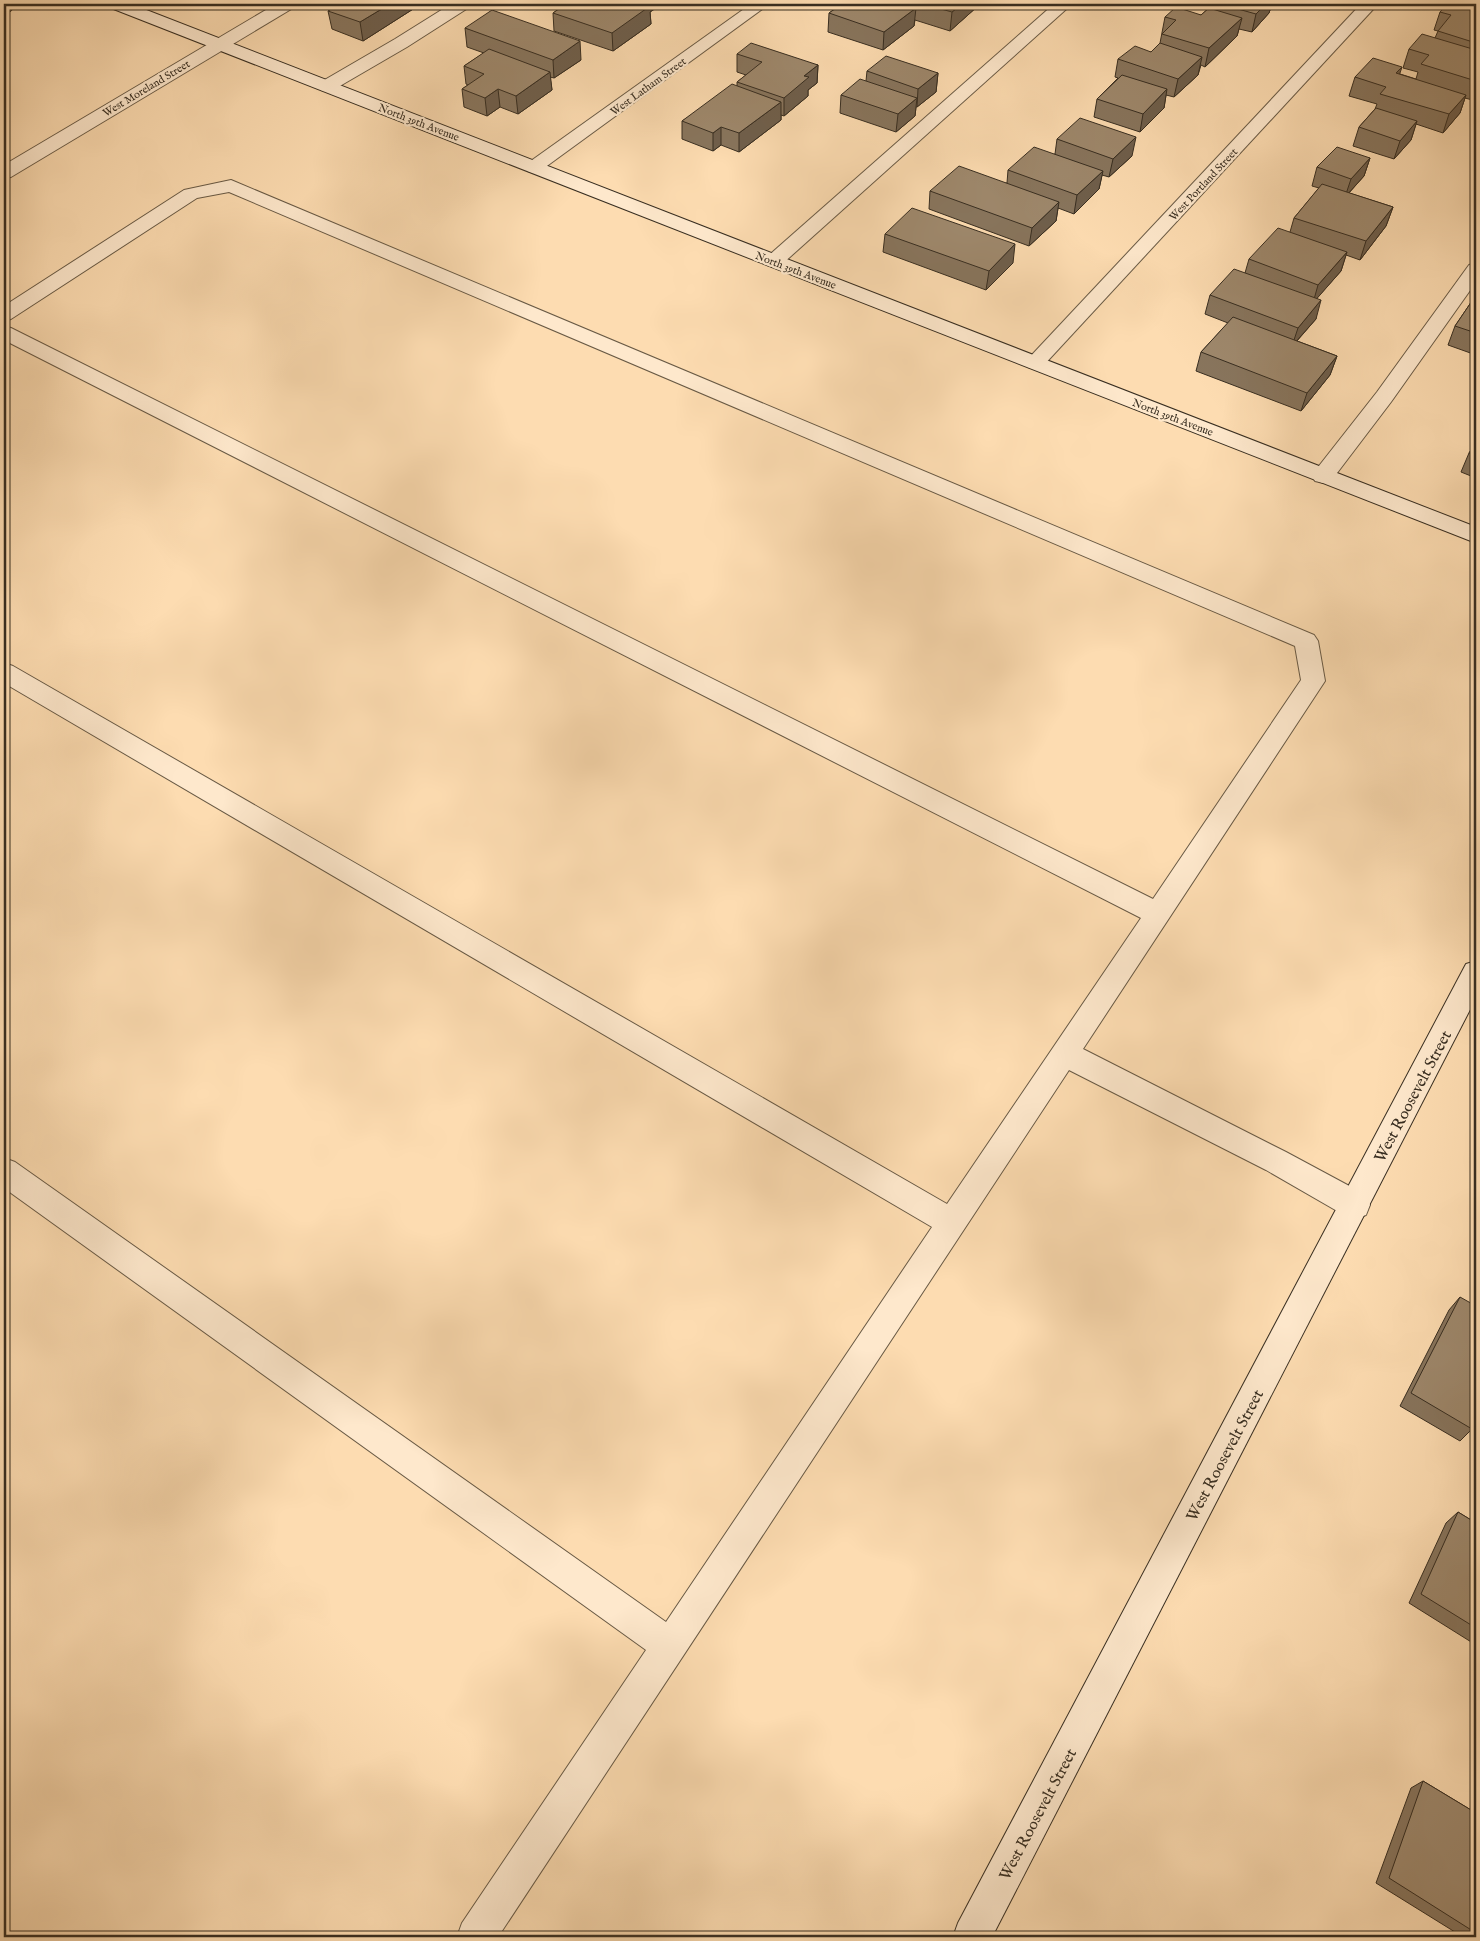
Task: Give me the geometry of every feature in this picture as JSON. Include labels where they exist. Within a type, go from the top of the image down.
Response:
[{"type":"highway","points":[[4,7],[9,4]]},
{"type":"street","name":"North 39th Avenue","points":[[116,4],[1476,536]]},
{"type":"street","name":"West Moreland Street","points":[[4,173],[287,4]]},
{"type":"street","points":[[327,86],[401,43],[462,4]]},
{"type":"street","name":"West Latham Street","points":[[534,167],[761,4]]},
{"type":"street","points":[[774,261],[1064,4]]},
{"type":"street","name":"West Portland Street","points":[[1036,363],[1370,4]]},
{"type":"street","points":[[4,315],[191,194],[231,186],[1306,641],[1313,681],[476,1937]]},
{"type":"street","points":[[1324,476],[1384,397],[1476,269]]},
{"type":"street","points":[[4,332],[1158,914]]},
{"type":"street","points":[[4,672],[952,1223]]},
{"type":"street","name":"West Roosevelt Street","points":[[972,1937],[1476,972]]},
{"type":"street","points":[[1065,1054],[1276,1161],[1355,1205]]},
{"type":"street","points":[[4,1171],[670,1646]]},
{"type":"building","points":[[340,4],[390,4],[360,22],[328,11]]},
{"type":"building","points":[[566,4],[642,4],[650,6],[612,33],[553,13]]},
{"type":"building","points":[[842,4],[903,4],[916,8],[884,32],[829,13]]},
{"type":"building","points":[[923,4],[962,4],[952,12]]},
{"type":"building","points":[[1220,4],[1266,4],[1256,14]]},
{"type":"building","points":[[1447,4],[1464,4],[1476,7],[1476,43],[1438,31],[1451,15],[1440,12]]},
{"type":"building","points":[[1176,7],[1201,15],[1209,8],[1242,18],[1209,48],[1162,34],[1176,20],[1165,17]]},
{"type":"building","points":[[492,10],[580,41],[553,60],[465,28]]},
{"type":"building","points":[[1422,34],[1476,50],[1476,81],[1421,64],[1429,55],[1409,49]]},
{"type":"building","points":[[751,43],[818,65],[804,76],[809,77],[784,98],[737,82],[762,62],[737,54]]},
{"type":"building","points":[[1160,43],[1202,57],[1178,79],[1118,59],[1135,46],[1151,52]]},
{"type":"building","points":[[489,49],[550,72],[516,96],[498,89],[485,98],[462,89],[484,74],[464,66]]},
{"type":"building","points":[[886,56],[938,73],[918,89],[867,71]]},
{"type":"building","points":[[1373,58],[1402,67],[1396,73],[1466,95],[1449,114],[1380,94],[1386,87],[1355,77]]},
{"type":"building","points":[[1122,75],[1167,89],[1143,114],[1097,99]]},
{"type":"building","points":[[860,79],[917,98],[898,114],[841,95]]},
{"type":"building","points":[[732,84],[781,102],[739,133],[721,127],[713,133],[682,121]]},
{"type":"building","points":[[1376,108],[1417,121],[1400,141],[1359,127]]},
{"type":"building","points":[[1080,118],[1136,137],[1113,159],[1057,139]]},
{"type":"building","points":[[1034,147],[1103,171],[1077,195],[1008,170]]},
{"type":"building","points":[[1337,147],[1370,158],[1351,179],[1317,167]]},
{"type":"building","points":[[959,166],[1059,202],[1032,228],[930,191]]},
{"type":"building","points":[[1322,184],[1393,207],[1366,241],[1294,218]]},
{"type":"building","points":[[912,208],[1015,244],[989,271],[885,234]]},
{"type":"building","points":[[1278,228],[1347,252],[1318,285],[1249,259]]},
{"type":"building","points":[[1234,269],[1321,300],[1298,328],[1210,295]]},
{"type":"building","points":[[1476,295],[1476,333],[1455,326]]},
{"type":"building","points":[[1233,317],[1337,356],[1307,393],[1201,352]]},
{"type":"building","points":[[1476,443],[1476,456],[1469,453]]},
{"type":"building","points":[[1460,1297],[1476,1306],[1476,1421],[1472,1429],[1411,1393]]},
{"type":"building","points":[[1458,1512],[1476,1523],[1476,1628],[1421,1594]]},
{"type":"building","points":[[1423,1781],[1476,1813],[1476,1933],[1389,1878]]}]
